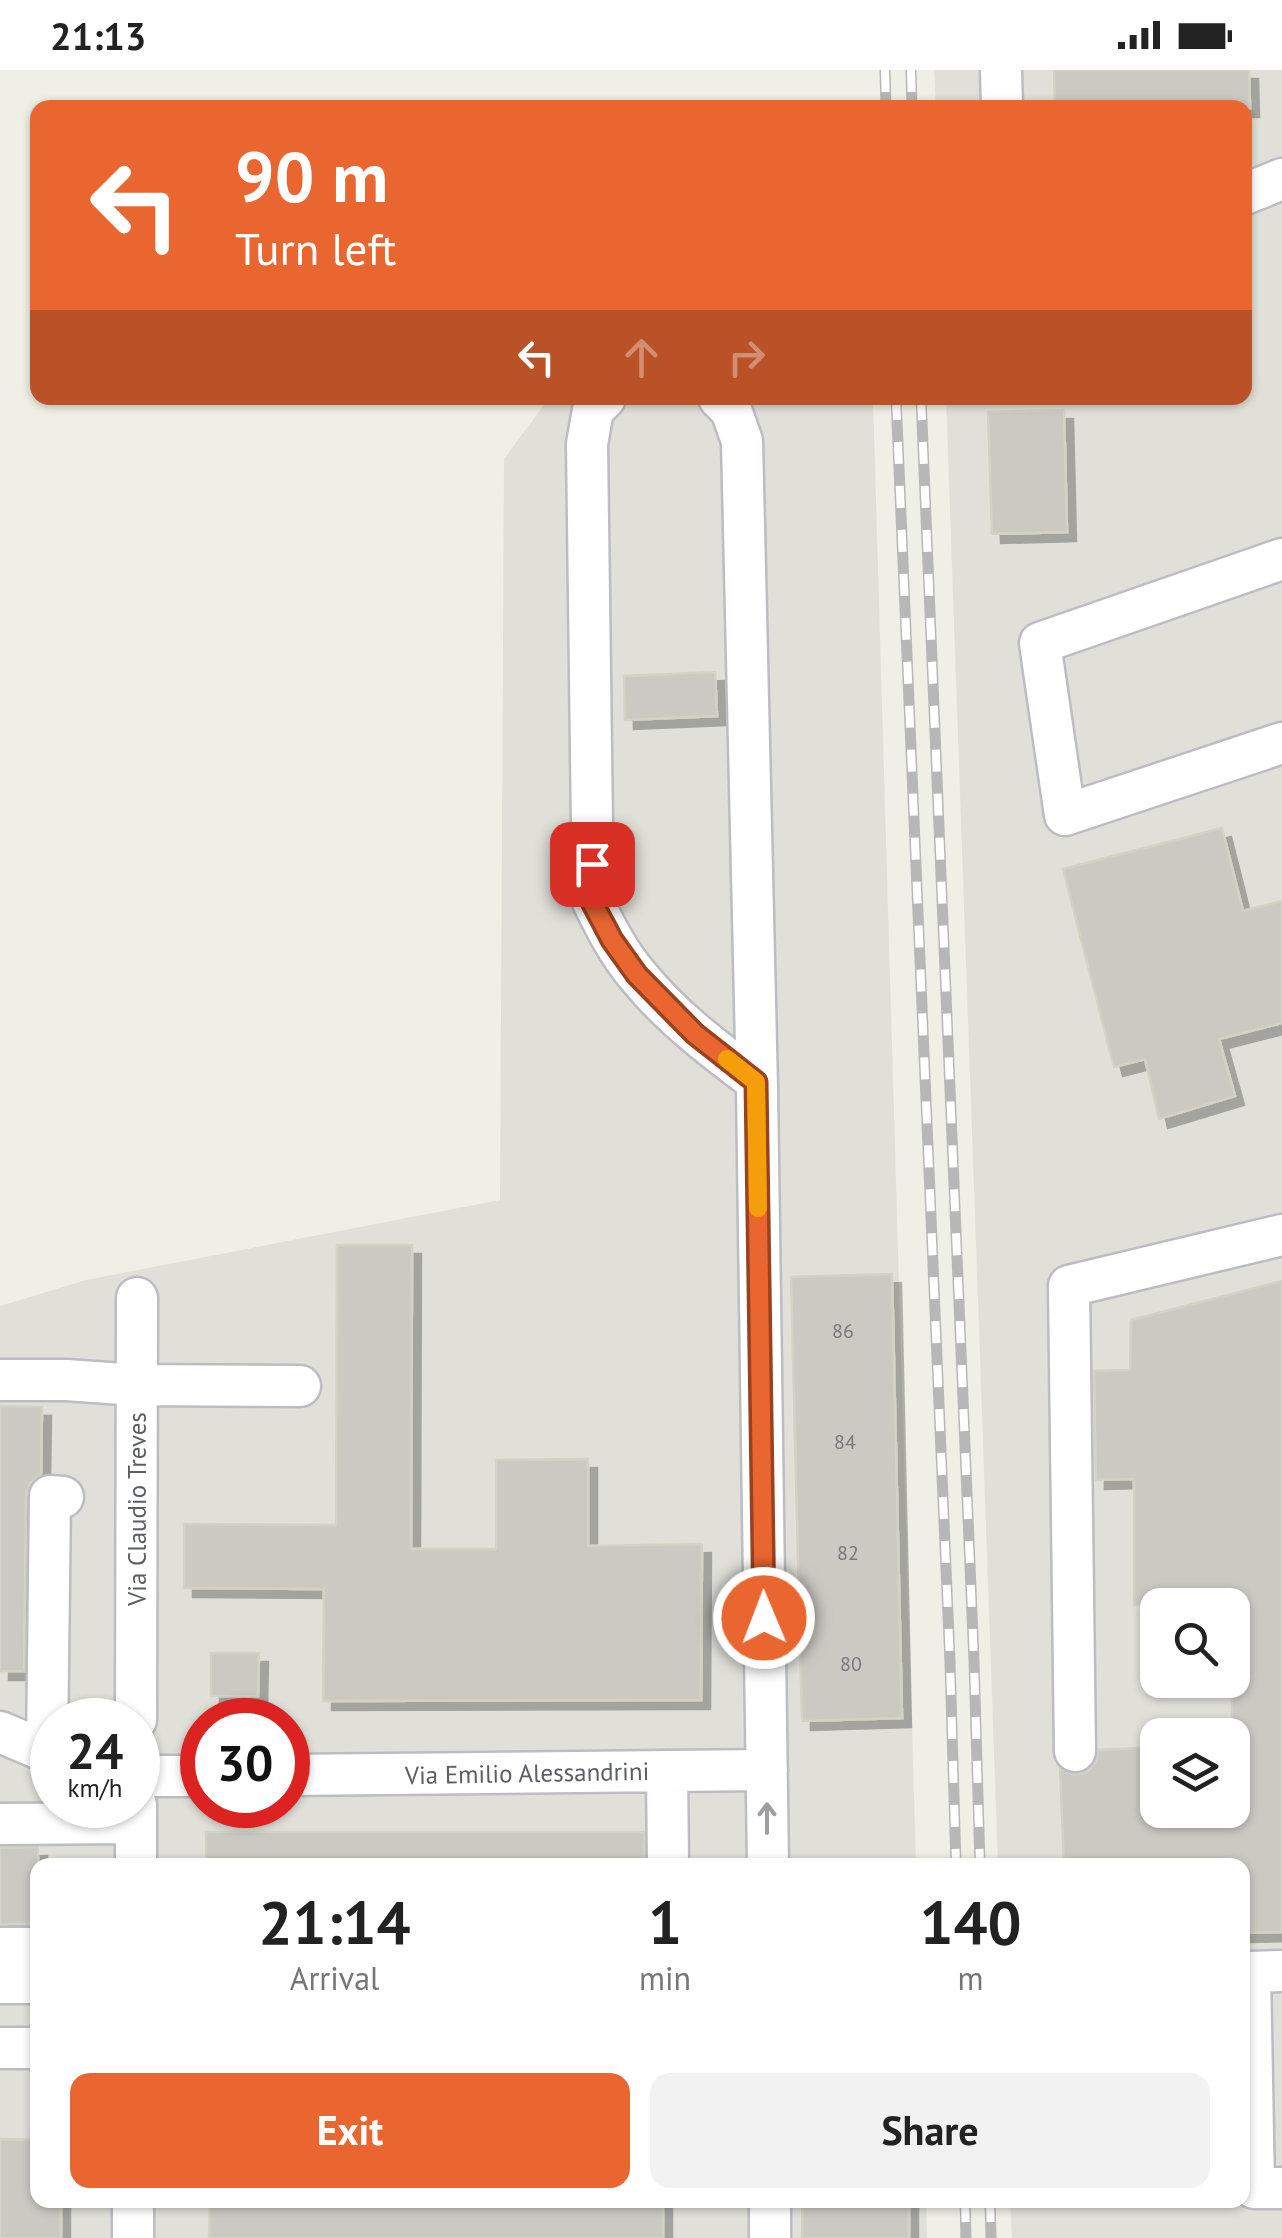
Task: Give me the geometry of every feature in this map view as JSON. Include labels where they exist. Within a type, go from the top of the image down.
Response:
[{"type":"street","points":[[1001,70],[1002,100]]},
{"type":"street","points":[[1252,191],[1282,179]]},
{"type":"street","points":[[598,405],[593,410],[586,444],[592,902],[637,975],[695,1034],[756,1085]]},
{"type":"street","points":[[726,405],[742,442],[768,1858]]},
{"type":"street","points":[[1282,560],[1040,643],[1065,815],[1282,744]]},
{"type":"street","points":[[1075,1751],[1069,1286],[1282,1234]]},
{"type":"street","name":"Via Claudio Treves","points":[[136,1698],[138,1298]]},
{"type":"street","points":[[0,1380],[137,1386],[300,1386]]},
{"type":"street","points":[[50,1698],[50,1496],[63,1497]]},
{"type":"street","points":[[0,1732],[30,1744]]},
{"type":"street","name":"Via Emilio Alessandrini","points":[[310,1775],[767,1770]]},
{"type":"street","points":[[667,1772],[668,1858]]},
{"type":"street","points":[[0,1824],[30,1822]]},
{"type":"street","points":[[136,1828],[136,1858]]},
{"type":"street","points":[[0,1948],[30,1948]]},
{"type":"street","points":[[1282,1972],[1250,1972],[1254,2188],[1282,2188]]},
{"type":"street","points":[[0,1983],[30,1983]]},
{"type":"street","points":[[0,2048],[30,2048]]},
{"type":"street","points":[[133,2208],[133,2238]]},
{"type":"street","points":[[770,2208],[770,2238]]},
{"type":"shaded area","points":[[934,70],[1282,70],[1282,2238],[1012,2238],[1010,2208],[1250,2208],[1250,1858],[998,1858],[946,405],[1252,405],[1252,100],[936,100]]},
{"type":"shaded area","points":[[544,405],[873,405],[916,1858],[30,1858],[30,2208],[926,2208],[927,2238],[0,2238],[0,1306],[86,1280],[500,1200],[504,459]]},
{"type":"building","points":[[1054,70],[1249,70],[1250,100],[1055,100]]},
{"type":"building","points":[[1064,410],[1067,532],[992,534],[988,412]]},
{"type":"building","points":[[715,672],[717,716],[625,720],[624,676]]},
{"type":"building","points":[[1222,828],[1243,911],[1282,901],[1282,1023],[1219,1039],[1235,1096],[1159,1119],[1145,1059],[1114,1067],[1063,869]]},
{"type":"building","points":[[337,1245],[412,1245],[411,1549],[496,1549],[496,1460],[588,1459],[588,1546],[702,1544],[701,1700],[323,1701],[324,1589],[184,1588],[184,1524],[336,1525]]},
{"type":"building","points":[[892,1274],[902,1718],[802,1721],[791,1277]]},
{"type":"building","points":[[1282,1281],[1282,1932],[1250,1933],[1250,1858],[1064,1858],[1060,1768],[1074,1775],[1086,1772],[1095,1763],[1099,1750],[1140,1748],[1140,1828],[1250,1828],[1250,1718],[1232,1718],[1232,1698],[1250,1698],[1250,1588],[1140,1588],[1140,1605],[1134,1605],[1134,1479],[1096,1480],[1094,1371],[1130,1370],[1131,1320]]},
{"type":"building","points":[[0,1406],[42,1407],[41,1474],[30,1483],[26,1496],[24,1671],[0,1671]]},
{"type":"building","points":[[211,1653],[259,1653],[258,1696],[211,1696]]},
{"type":"building","points":[[206,1832],[644,1832],[644,1858],[206,1858]]},
{"type":"building","points":[[38,1847],[38,1858],[30,1858],[30,1924],[0,1924],[0,1848]]},
{"type":"building","points":[[0,2139],[30,2140],[30,2208],[61,2208],[61,2238],[0,2238]]},
{"type":"building","points":[[210,2208],[663,2208],[663,2238],[209,2238]]},
{"type":"building","points":[[802,2208],[909,2208],[909,2238],[802,2238]]},
{"type":"railway","points":[[885,70],[886,100]]},
{"type":"railway","points":[[911,70],[912,100]]},
{"type":"railway","points":[[896,405],[956,1858]]},
{"type":"railway","points":[[921,405],[980,1858]]},
{"type":"railway","points":[[965,2208],[966,2238]]},
{"type":"railway","points":[[990,2208],[991,2238]]},
{"type":"slow traffic","points":[[727,1059],[756,1082],[758,1208]]},
{"type":"route","points":[[592,864],[592,902],[637,975],[695,1034],[756,1082],[764,1618]]}]
